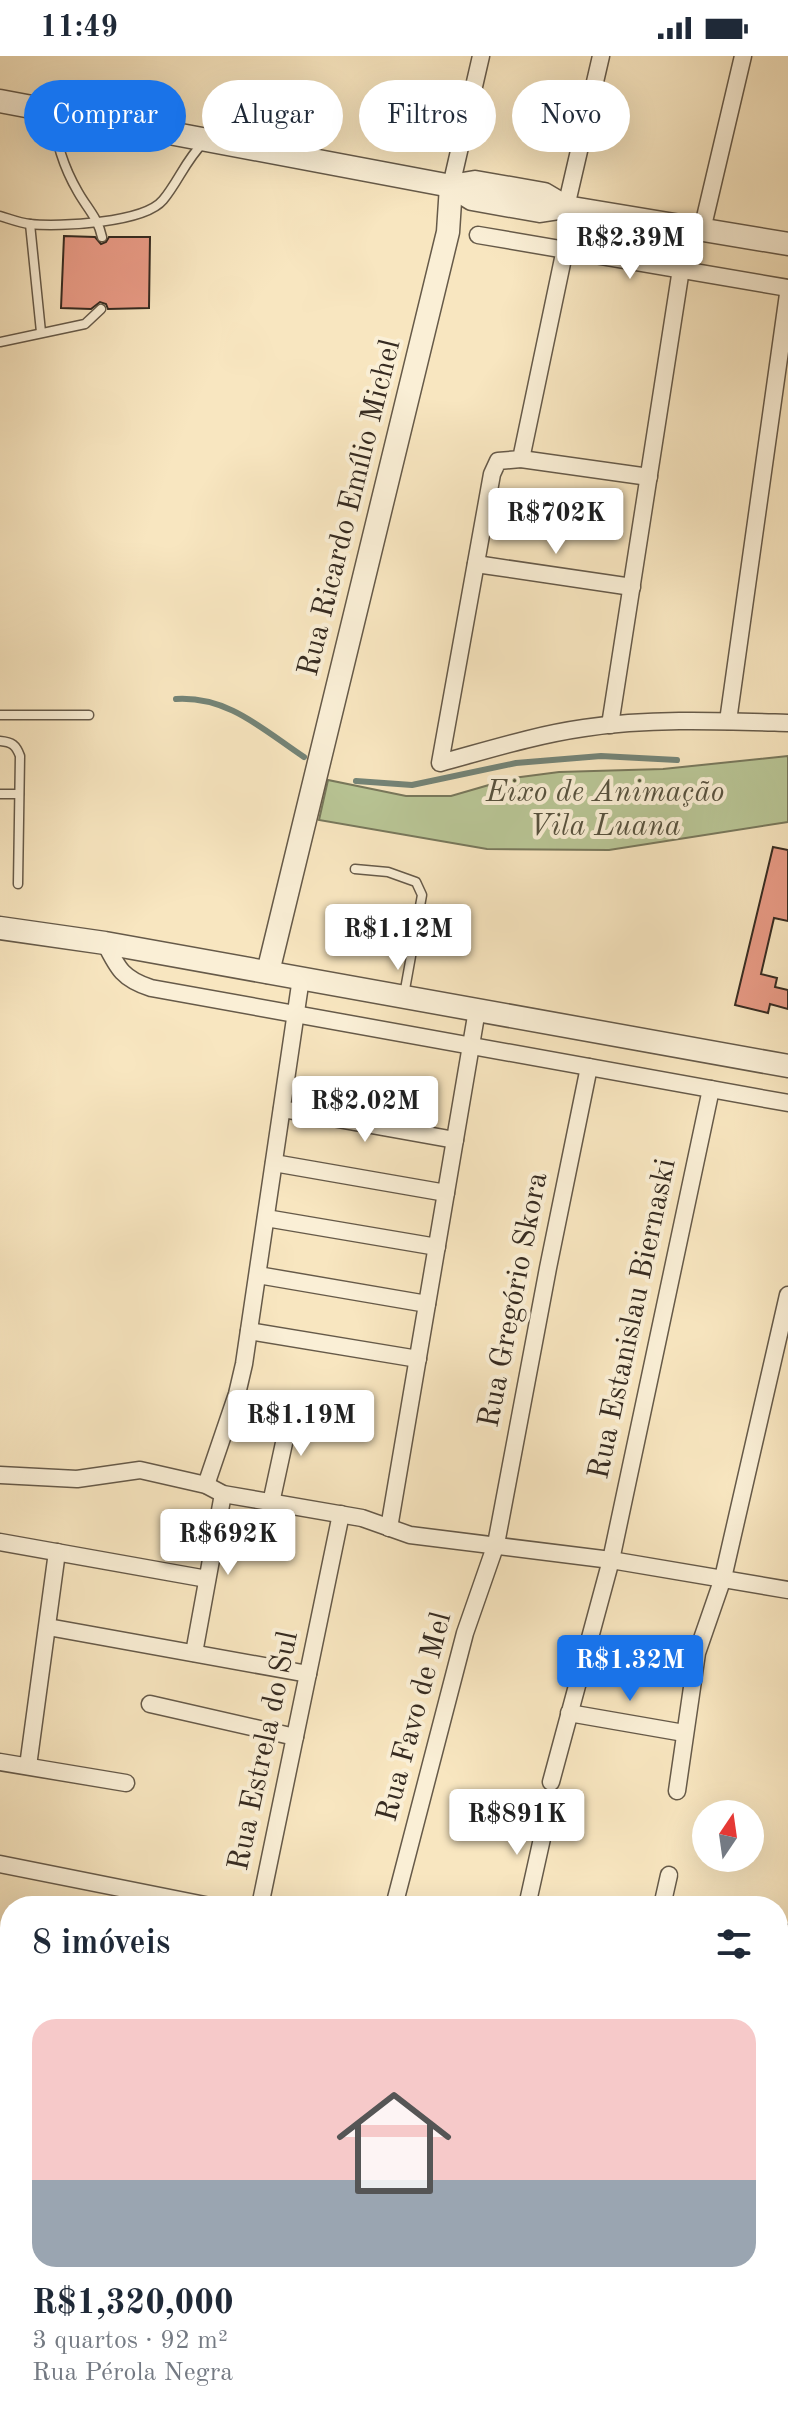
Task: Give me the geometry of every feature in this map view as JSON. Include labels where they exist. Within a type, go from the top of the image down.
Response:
[{"type":"street","name":"Rua Ricardo Emílio Michel","points":[[268,972],[448,232],[451,186],[481,56]]},
{"type":"street","points":[[566,207],[601,56]]},
{"type":"street","points":[[702,230],[743,56]]},
{"type":"street","points":[[0,101],[24,106]]},
{"type":"street","points":[[270,152],[451,186],[475,182],[544,194],[566,207],[788,244]]},
{"type":"street","points":[[478,235],[788,288]]},
{"type":"street","points":[[521,459],[565,249]]},
{"type":"street","points":[[610,725],[681,269]]},
{"type":"street","points":[[728,721],[788,294]]},
{"type":"street","points":[[649,477],[521,459],[498,461],[494,468],[440,763],[551,734],[610,725],[728,721],[788,723]]},
{"type":"street","points":[[476,564],[632,587]]},
{"type":"street","points":[[0,928],[105,943],[788,1066]]},
{"type":"street","points":[[105,943],[117,966],[137,984],[788,1103]]},
{"type":"street","points":[[206,1485],[237,1394],[249,1331],[301,978]]},
{"type":"street","points":[[389,1528],[477,1010]]},
{"type":"street","name":"Rua Gregório Skora","points":[[496,1544],[589,1067]]},
{"type":"street","name":"Rua Estanislau Biernaski","points":[[551,1782],[611,1560],[711,1089]]},
{"type":"street","points":[[282,1109],[455,1140]]},
{"type":"street","points":[[274,1163],[446,1193]]},
{"type":"street","points":[[266,1218],[437,1247]]},
{"type":"street","points":[[258,1275],[427,1304]]},
{"type":"street","points":[[677,1791],[697,1653],[723,1578],[788,1295]]},
{"type":"street","points":[[249,1331],[418,1359]]},
{"type":"street","points":[[271,1503],[292,1406]]},
{"type":"street","points":[[0,1475],[77,1479],[140,1470],[206,1485],[223,1494],[341,1514],[410,1535],[611,1560],[788,1590]]},
{"type":"street","points":[[194,1653],[223,1494]]},
{"type":"street","name":"Rua Estrela do Sul","points":[[262,1896],[341,1514]]},
{"type":"street","points":[[0,1542],[207,1579]]},
{"type":"street","name":"Rua Favo de Mel","points":[[397,1896],[465,1633],[496,1544]]},
{"type":"street","points":[[28,1766],[57,1552]]},
{"type":"street","points":[[48,1627],[308,1674]]},
{"type":"street","points":[[150,1704],[295,1737]]},
{"type":"street","points":[[569,1713],[684,1733]]},
{"type":"street","points":[[0,1762],[126,1783]]},
{"type":"street","points":[[529,1896],[547,1816]]},
{"type":"street","points":[[0,1864],[160,1896]]},
{"type":"street","points":[[664,1896],[669,1875]]},
{"type":"lane","points":[[0,216],[30,224],[134,218],[162,203],[202,144]]},
{"type":"lane","points":[[61,152],[78,192],[99,222],[102,237]]},
{"type":"lane","points":[[30,224],[41,332]]},
{"type":"lane","points":[[0,342],[85,324],[101,309]]},
{"type":"lane","points":[[0,715],[89,715]]},
{"type":"lane","points":[[0,741],[11,742],[20,756],[18,884]]},
{"type":"lane","points":[[0,794],[19,794]]},
{"type":"lane","points":[[355,869],[388,872],[416,882],[422,895],[404,997]]},
{"type":"green space","name":"Eixo de Animação Vila Luana","points":[[788,756],[788,822],[609,850],[487,849],[319,820],[328,780],[406,796],[451,796],[513,778],[559,772],[663,769]]},
{"type":"building","points":[[64,236],[95,237],[101,244],[109,237],[150,237],[149,308],[108,309],[106,304],[100,302],[91,309],[61,308]]},
{"type":"building","points":[[773,847],[788,850],[788,921],[774,918],[761,974],[777,978],[775,987],[788,990],[788,1009],[770,1004],[768,1013],[735,1005]]},
{"type":"waterway","points":[[176,699],[212,703],[244,716],[304,757]]},
{"type":"waterway","points":[[356,781],[412,785],[516,763],[601,756],[677,760]]}]
